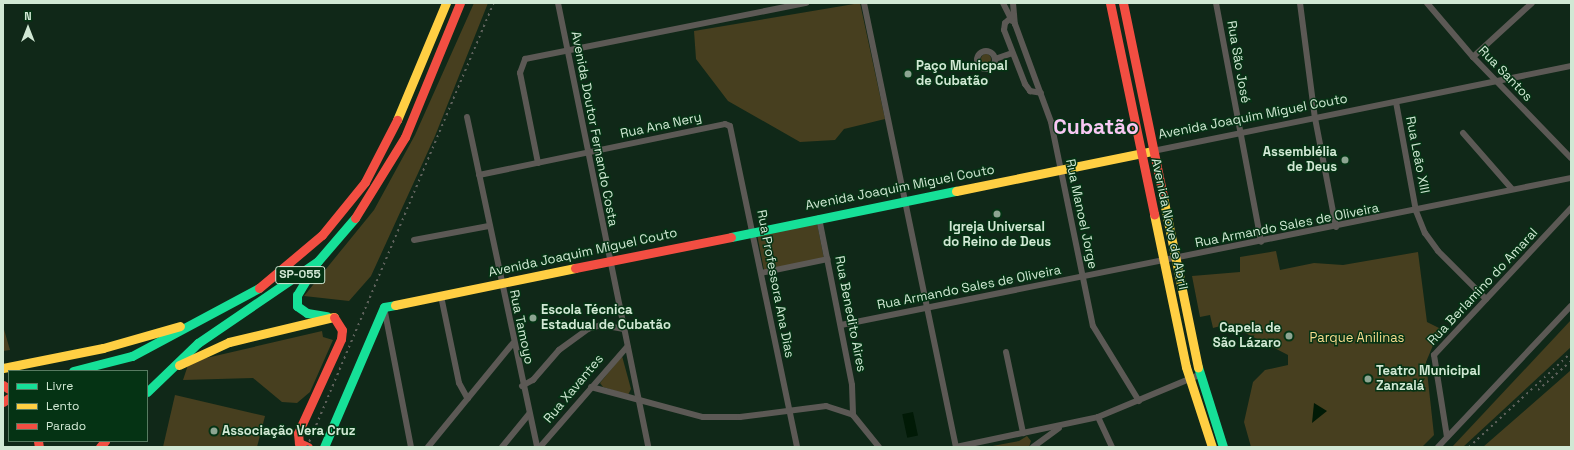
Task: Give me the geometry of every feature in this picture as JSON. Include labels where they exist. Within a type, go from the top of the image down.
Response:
[{"type":"main road","name":"SP-055","points":[[77,370],[132,356],[202,319],[262,286],[317,241],[345,210],[386,146],[446,3]]},
{"type":"main road","name":"SP-055","points":[[148,391],[159,378],[198,343],[257,306],[318,261],[353,222],[405,137],[460,3]]},
{"type":"main road","name":"Avenida Nove de Abril","points":[[1110,3],[1190,382],[1212,447]]},
{"type":"main road","name":"Avenida Nove de Abril","points":[[1123,3],[1199,375],[1223,447]]},
{"type":"main road","name":"Avenida Joaquim Miguel Couto","points":[[384,307],[1153,151]]},
{"type":"main road","points":[[308,447],[299,442],[298,433],[341,338],[342,330],[334,317],[307,313],[297,306],[297,295],[318,261]]},
{"type":"main road","points":[[324,447],[384,307]]},
{"type":"main road","points":[[159,378],[186,360],[229,342],[334,317]]},
{"type":"main road","name":"SP-055","points":[[3,368],[103,348],[202,319]]},
{"type":"street","name":"Avenida Doutor Fernando Costa","points":[[558,3],[648,447]]},
{"type":"street","points":[[538,163],[520,66],[525,58],[567,48],[806,3]]},
{"type":"street","points":[[864,3],[956,447],[1064,426],[1098,417],[1190,382],[1199,375]]},
{"type":"street","name":"Rua Manoel Jorge","points":[[1003,3],[1012,16],[1042,93],[1094,326],[1139,401]]},
{"type":"street","name":"Rua Manoel Jorge","points":[[1012,16],[1013,3]]},
{"type":"street","name":"Rua São José","points":[[1216,3],[1261,242]]},
{"type":"street","points":[[1300,3],[1315,118],[1336,227]]},
{"type":"street","name":"Rua Santos","points":[[1427,3],[1495,81],[1571,158]]},
{"type":"street","points":[[1473,57],[1532,3]]},
{"type":"street","points":[[1012,16],[1003,27],[1012,53],[1025,84],[1030,90],[1042,93]]},
{"type":"street","points":[[995,58],[1012,53]]},
{"type":"street","name":"Avenida Joaquim Miguel Couto","points":[[1153,151],[1571,66]]},
{"type":"street","name":"Rua Leão XIII","points":[[1396,102],[1416,211],[1430,242],[1486,299]]},
{"type":"street","name":"Rua Tamoyo","points":[[467,117],[522,386],[539,447]]},
{"type":"street","name":"Rua Ana Nery","points":[[479,175],[725,124],[730,126]]},
{"type":"street","name":"Rua Professora Ana Dias","points":[[730,126],[797,447]]},
{"type":"street","points":[[1463,133],[1512,189]]},
{"type":"street","name":"Rua Armando Sales de Oliveira","points":[[841,325],[1416,211],[1512,189],[1571,178]]},
{"type":"street","name":"Rua Berlamino do Amaral","points":[[1447,437],[1434,355],[1571,208]]},
{"type":"street","name":"Rua Benedito Aires","points":[[819,218],[852,385],[853,415]]},
{"type":"street","points":[[414,240],[489,226]]},
{"type":"street","points":[[761,273],[828,259]]},
{"type":"street","points":[[441,296],[459,383],[468,399]]},
{"type":"street","points":[[1438,447],[1571,306]]},
{"type":"street","points":[[384,307],[411,447]]},
{"type":"street","points":[[522,386],[533,380],[559,350],[588,329],[601,325],[623,329]]},
{"type":"street","points":[[428,447],[513,343]]},
{"type":"street","name":"Rua Xavantes","points":[[539,447],[627,347]]},
{"type":"street","points":[[1006,352],[1023,433]]},
{"type":"street","points":[[591,387],[681,414],[716,417],[789,408],[826,406],[853,415],[878,447]]},
{"type":"street","points":[[502,447],[529,414]]},
{"type":"street","points":[[1098,417],[1112,447]]},
{"type":"street","points":[[1033,431],[1035,446],[1064,426]]},
{"type":"green space","points":[[474,3],[488,3],[435,136],[371,276],[349,301],[304,296],[374,210],[415,135]]},
{"type":"green space","points":[[860,3],[885,119],[844,129],[835,140],[800,142],[728,101],[696,59],[694,31]]},
{"type":"green space","points":[[984,54],[988,54],[990,55],[990,63],[984,64],[981,61],[981,57]]},
{"type":"green space","points":[[817,223],[824,258],[764,270],[757,235]]},
{"type":"green space","name":"Parque Anilinas","points":[[1276,251],[1280,270],[1314,263],[1343,265],[1418,252],[1427,322],[1445,331],[1434,343],[1426,362],[1434,435],[1422,447],[1251,447],[1244,422],[1253,382],[1265,370],[1288,365],[1288,355],[1228,324],[1213,328],[1210,315],[1200,317],[1192,276],[1240,272],[1240,257]]},
{"type":"green space","points":[[1571,320],[1571,347],[1463,447],[1452,447]]},
{"type":"green space","points":[[3,326],[10,350],[3,351]]},
{"type":"green space","points":[[322,331],[323,337],[333,340],[310,392],[297,403],[282,402],[253,378],[183,380],[189,362]]},
{"type":"green space","points":[[622,356],[631,389],[628,395],[603,387],[600,383]]},
{"type":"green space","points":[[1571,370],[1571,447],[1483,447],[1562,378]]},
{"type":"green space","name":"Associação Vera Cruz","points":[[175,395],[265,416],[257,447],[163,447]]},
{"type":"green space","points":[[1027,436],[1031,441],[1029,447],[987,447],[1019,441]]},
{"type":"shaded area","points":[[1314,403],[1327,411],[1312,423]]},
{"type":"shaded area","points":[[913,412],[918,435],[907,438],[902,414]]},
{"type":"railway","points":[[307,447],[494,3]]},
{"type":"railway","points":[[1469,447],[1571,353]]},
{"type":"railway","points":[[1538,390],[1571,361]]},
{"type":"traffic: fast","points":[[731,237],[956,191]]},
{"type":"traffic: fast","points":[[148,391],[198,343],[318,261],[355,218]]},
{"type":"traffic: fast","points":[[317,262],[297,295],[297,306],[307,313],[327,316]]},
{"type":"traffic: fast","points":[[77,370],[132,356],[259,288]]},
{"type":"traffic: fast","points":[[324,447],[384,307],[395,305]]},
{"type":"traffic: fast","points":[[1198,367],[1223,447]]},
{"type":"traffic: slow","points":[[397,120],[446,3]]},
{"type":"traffic: slow","points":[[956,191],[1153,151]]},
{"type":"traffic: slow","points":[[1163,197],[1198,367]]},
{"type":"traffic: slow","points":[[1154,214],[1186,367],[1212,447]]},
{"type":"traffic: slow","points":[[395,305],[575,268]]},
{"type":"traffic: slow","points":[[179,365],[229,342],[334,317]]},
{"type":"traffic: slow","points":[[3,368],[103,348],[180,326]]},
{"type":"traffic: jam","points":[[355,218],[405,137],[460,3]]},
{"type":"traffic: jam","points":[[1110,3],[1154,214]]},
{"type":"traffic: jam","points":[[1123,3],[1163,197]]},
{"type":"traffic: jam","points":[[259,288],[322,235],[365,182],[397,120]]},
{"type":"traffic: jam","points":[[575,268],[731,237]]},
{"type":"traffic: jam","points":[[308,447],[299,443],[298,433],[341,339],[342,330],[334,317]]},
{"type":"traffic: jam","points":[[3,385],[8,388]]},
{"type":"traffic: jam","points":[[3,402],[8,399]]},
{"type":"traffic: jam","points":[[38,442],[39,447]]},
{"type":"traffic: jam","points":[[100,447],[104,442]]},
{"type":"place","name":"Paço Municpal de Cubatão","points":[[908,74]]},
{"type":"place","name":"Assemblélia de Deus","points":[[1345,160]]},
{"type":"place","name":"Igreja Universal do Reino de Deus","points":[[997,214]]},
{"type":"place","name":"Escola Técnica Estadual de Cubatão","points":[[533,318]]},
{"type":"place","name":"Capela de São Lázaro","points":[[1289,336]]},
{"type":"place","name":"Teatro Municipal Zanzalá","points":[[1368,379]]},
{"type":"place","name":"Associação Vera Cruz","points":[[214,431]]},
{"type":"district","name":"Cubatão","points":[[1096,127]]}]
